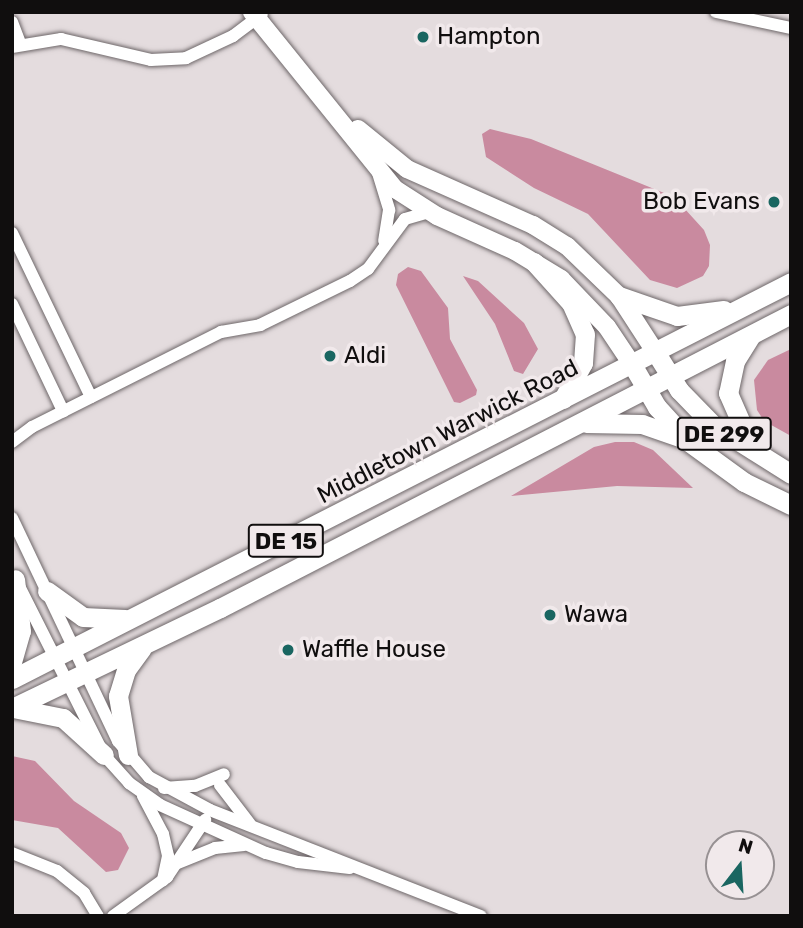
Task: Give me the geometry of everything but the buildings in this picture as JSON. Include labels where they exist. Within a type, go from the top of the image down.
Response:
[{"type":"main road","name":"DE 15","points":[[258,14],[395,189],[430,212],[534,262],[571,303],[585,334],[581,370],[559,403]]},
{"type":"main road","name":"DE 15","points":[[12,708],[151,641],[671,377],[619,296],[549,233],[407,169],[327,102]]},
{"type":"main road","points":[[534,262],[580,296],[633,366],[647,390],[689,442]]},
{"type":"main road","name":"Middletown Warwick Road","points":[[12,679],[633,366],[791,282]]},
{"type":"main road","points":[[619,296],[677,316],[712,314],[752,302]]},
{"type":"main road","points":[[671,377],[791,314]]},
{"type":"main road","points":[[752,334],[735,361],[728,393],[739,427],[757,457]]},
{"type":"main road","name":"DE 299","points":[[671,377],[696,409],[757,457],[791,474]]},
{"type":"main road","name":"DE 299","points":[[578,424],[642,424],[689,442],[744,482],[791,505]]},
{"type":"main road","points":[[12,662],[22,631],[14,576]]},
{"type":"main road","points":[[47,591],[83,617],[133,619]]},
{"type":"main road","points":[[128,755],[118,696],[126,670],[151,641]]},
{"type":"main road","points":[[12,708],[63,718],[104,755]]},
{"type":"street","points":[[716,12],[791,27]]},
{"type":"street","points":[[12,22],[16,45],[61,39],[151,60],[186,58],[233,36],[258,14]]},
{"type":"street","points":[[377,167],[388,210],[384,245]]},
{"type":"street","points":[[12,442],[32,427],[221,332],[260,325],[350,281],[368,269],[405,219],[430,212]]},
{"type":"street","points":[[12,233],[91,397]]},
{"type":"street","points":[[12,304],[63,411]]},
{"type":"street","points":[[12,429],[32,427]]},
{"type":"street","points":[[12,518],[128,755],[163,788],[210,810],[384,875],[481,916]]},
{"type":"street","points":[[14,576],[104,755],[141,793],[162,831],[168,856],[163,880]]},
{"type":"street","points":[[163,788],[195,786],[222,780],[253,827]]},
{"type":"street","points":[[141,793],[202,826],[246,845],[298,862],[384,875]]},
{"type":"street","points":[[113,916],[163,880],[178,863],[210,810]]},
{"type":"street","points":[[178,863],[215,848],[246,845]]},
{"type":"street","points":[[12,853],[57,871],[84,893],[98,916]]},
{"type":"shaded area","points":[[490,129],[531,139],[674,197],[704,230],[710,245],[709,266],[703,276],[677,288],[650,280],[588,214],[534,188],[486,157],[482,134]]},
{"type":"shaded area","points":[[408,267],[421,271],[448,308],[450,339],[477,390],[476,395],[460,403],[454,402],[396,285],[398,274]]},
{"type":"shaded area","points":[[463,276],[478,281],[524,323],[538,349],[523,374],[514,371],[495,324]]},
{"type":"shaded area","points":[[791,349],[791,436],[764,421],[757,410],[754,380],[768,360]]},
{"type":"shaded area","points":[[615,442],[634,442],[653,450],[693,488],[617,486],[511,496],[594,447]]},
{"type":"shaded area","points":[[12,756],[35,761],[74,801],[121,833],[129,848],[118,870],[106,872],[58,828],[12,820]]},
{"type":"place","name":"Hampton","points":[[423,37]]},
{"type":"place","name":"Bob Evans","points":[[774,202]]},
{"type":"place","name":"Aldi","points":[[330,356]]},
{"type":"place","name":"Wawa","points":[[550,615]]},
{"type":"place","name":"Waffle House","points":[[288,650]]}]
